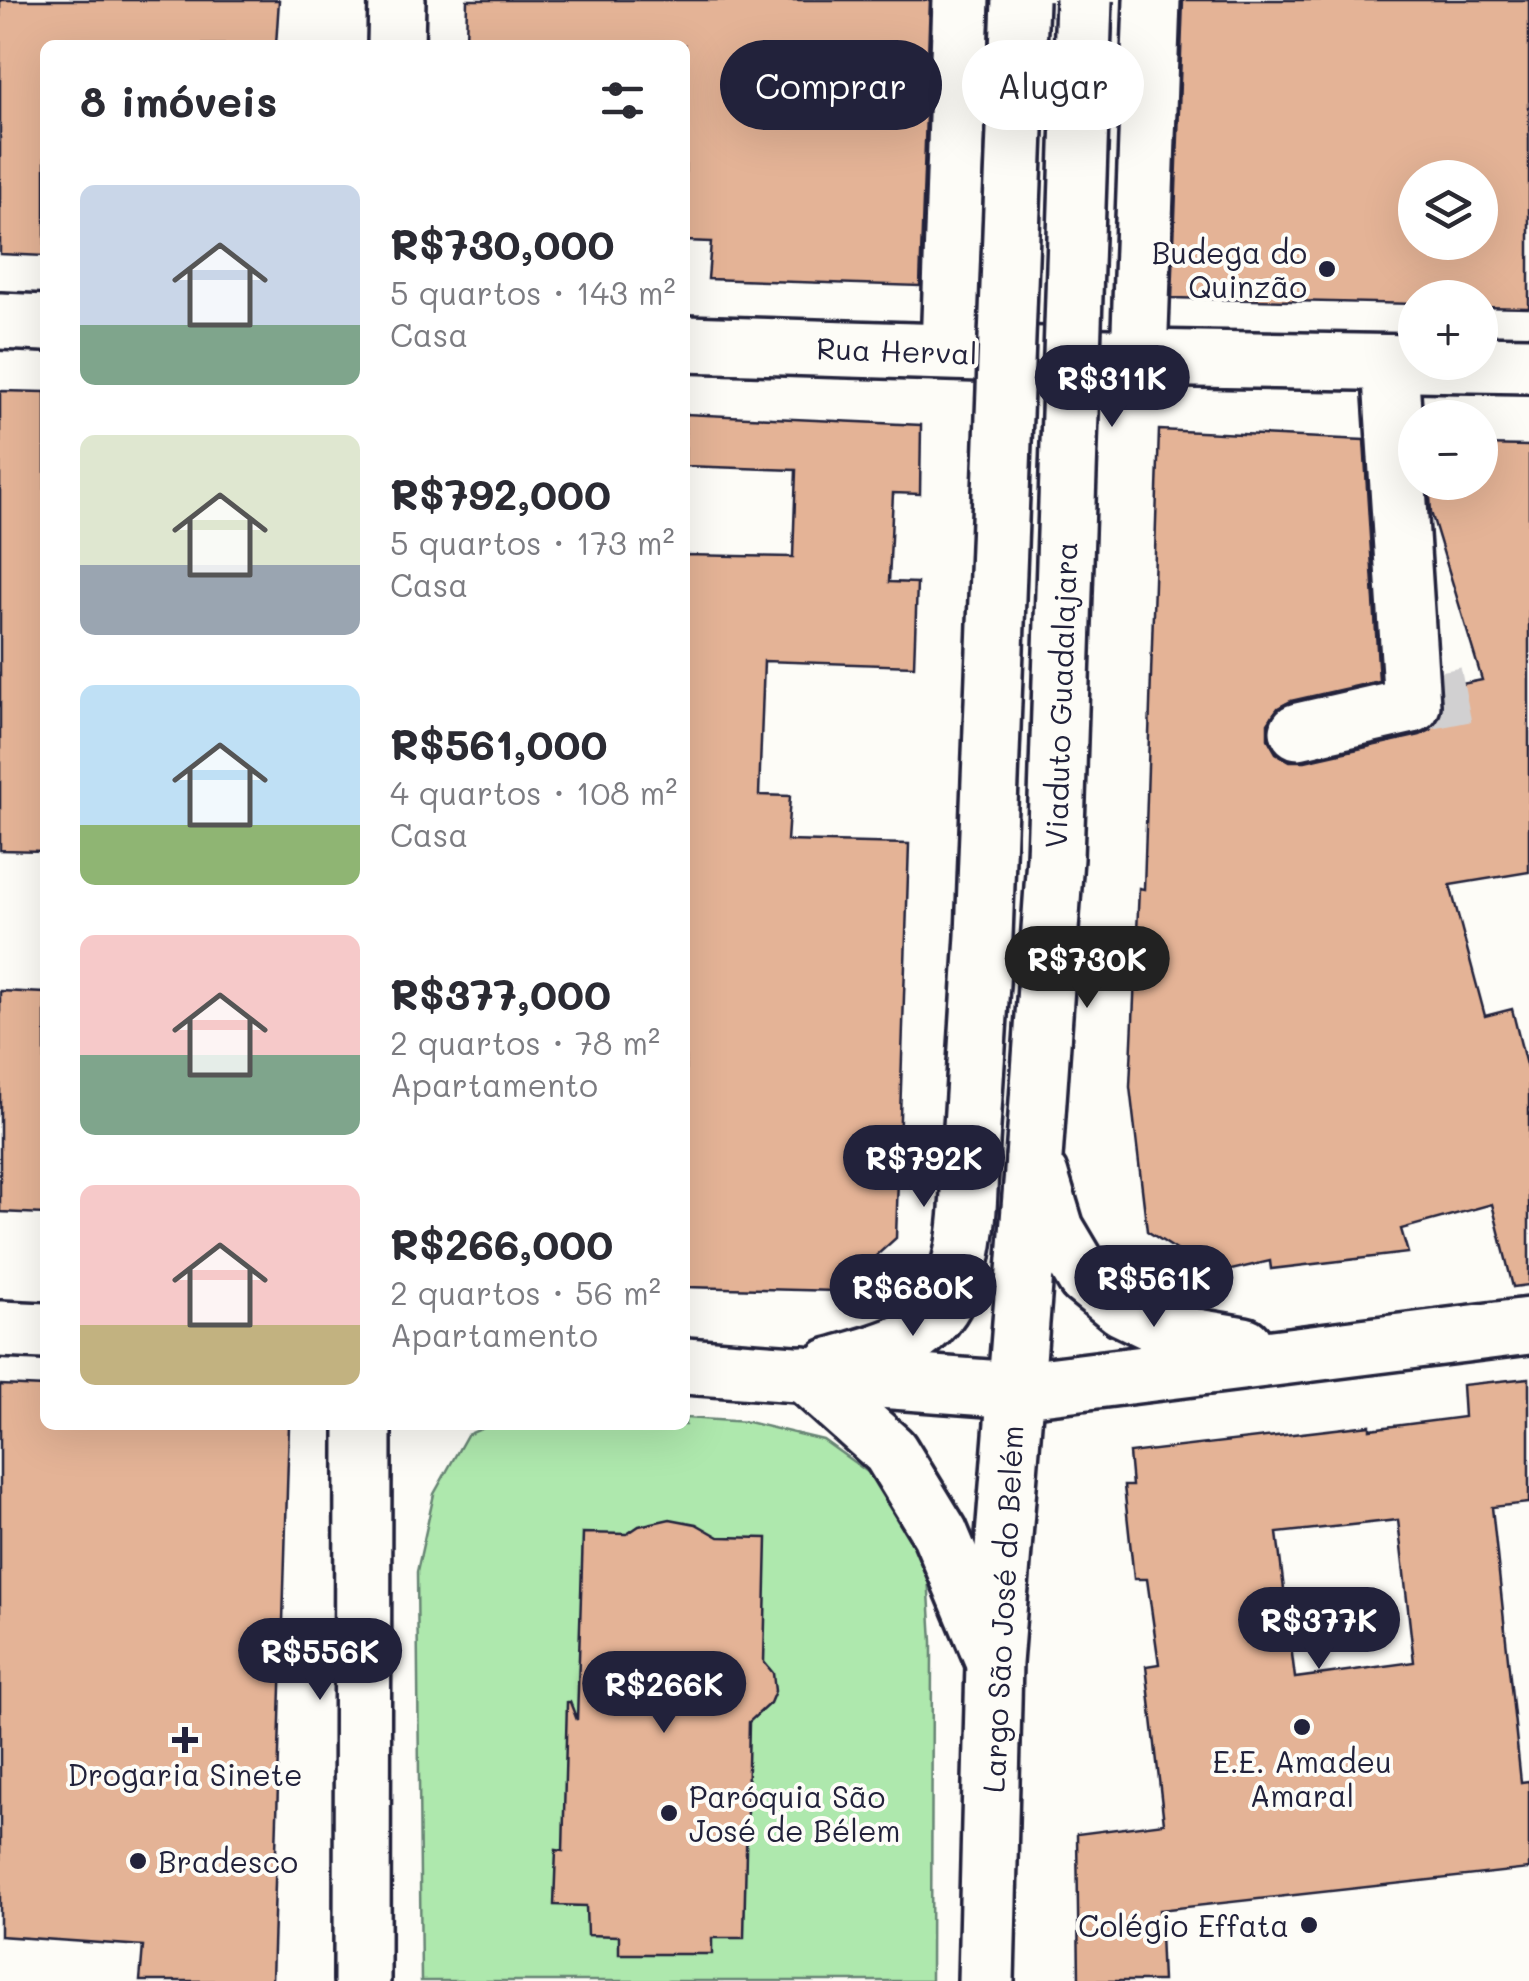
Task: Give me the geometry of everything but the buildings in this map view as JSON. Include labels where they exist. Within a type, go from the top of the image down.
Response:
[{"type":"main road","points":[[396,40],[397,0]]},
{"type":"main road","points":[[949,350],[961,0]]},
{"type":"main road","name":"Largo São José do Belém","points":[[804,1374],[912,1337],[949,1296],[964,1246],[984,936],[1020,0]]},
{"type":"main road","name":"Viaduto Guadalajara","points":[[1016,1390],[1055,858],[1084,0]]},
{"type":"main road","points":[[1139,358],[1152,0]]},
{"type":"main road","points":[[0,321],[40,323]]},
{"type":"main road","name":"Rua Herval","points":[[690,344],[1529,365]]},
{"type":"main road","points":[[1298,731],[1412,705],[1390,363]]},
{"type":"main road","points":[[1034,1158],[1056,1230],[1085,1278],[1122,1308],[1174,1333],[1301,1354]]},
{"type":"main road","points":[[1016,1390],[1529,1326]]},
{"type":"main road","points":[[0,1329],[40,1331]]},
{"type":"main road","name":"Largo São José do Belém","points":[[690,1366],[1016,1390],[994,1663],[986,1981]]},
{"type":"main road","points":[[804,1374],[890,1451],[940,1533],[994,1663]]},
{"type":"main road","points":[[362,1981],[363,1430]]},
{"type":"green space","points":[[690,1418],[748,1422],[823,1440],[879,1480],[927,1559],[932,1642],[931,1981],[421,1981],[417,1572],[434,1494],[467,1435],[478,1430],[690,1430]]},
{"type":"tunnel","points":[[1412,705],[1473,693]]},
{"type":"place","name":"Budega do Quinzão","points":[[1327,269]]},
{"type":"place","name":"E.E. Amadeu Amaral","points":[[1302,1727]]},
{"type":"place","name":"Drogaria Sinete","points":[[185,1740]]},
{"type":"place","name":"Paróquia São José de Bélem","points":[[669,1813]]},
{"type":"place","name":"Bradesco","points":[[138,1861]]},
{"type":"place","name":"Colégio Effata","points":[[1309,1925]]}]
